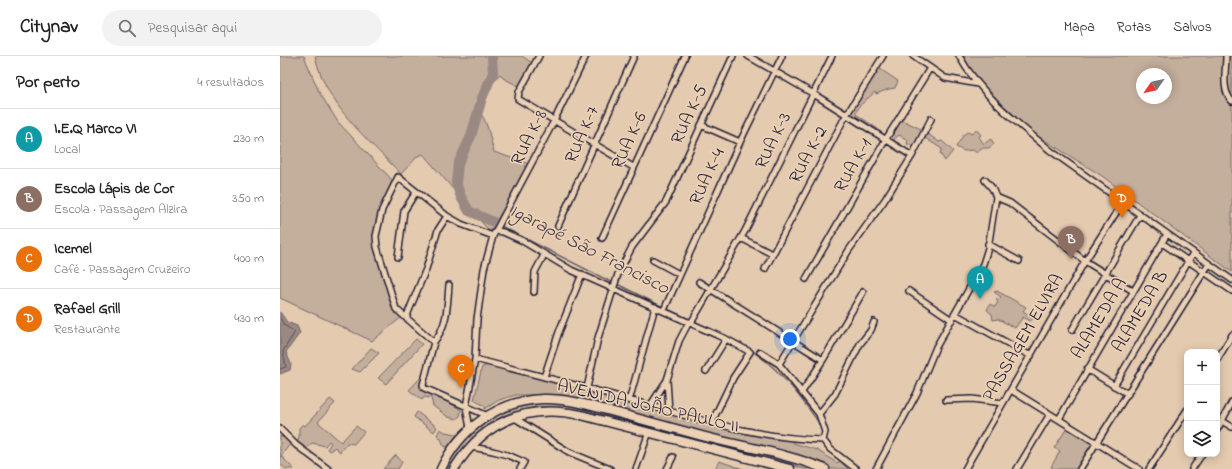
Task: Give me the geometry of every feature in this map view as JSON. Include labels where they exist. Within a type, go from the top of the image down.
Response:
[{"type":"main road","name":"AVENIDA JOÃO PAULO II","points":[[441,469],[456,444],[470,428],[488,416],[509,405],[524,401],[560,399],[779,455],[825,469]]},
{"type":"main road","name":"AVENIDA JOÃO PAULO II","points":[[454,469],[469,447],[491,427],[513,417],[539,411],[563,411],[790,469]]},
{"type":"street","points":[[539,56],[519,92],[518,97],[520,101],[633,167]]},
{"type":"street","name":"RUA K-8","points":[[493,236],[499,228],[586,56]]},
{"type":"street","name":"RUA K-7","points":[[558,226],[634,56]]},
{"type":"street","name":"RUA K-6","points":[[602,238],[633,167],[685,56]]},
{"type":"street","name":"RUA K-5","points":[[587,388],[598,338],[615,286],[632,247],[656,218],[674,186],[733,56]]},
{"type":"street","points":[[748,56],[847,114],[912,156]]},
{"type":"street","name":"RUA K-4","points":[[665,309],[679,274],[740,142],[782,56]]},
{"type":"street","name":"RUA K-3","points":[[667,380],[679,341],[712,290],[741,238],[812,93],[832,56]]},
{"type":"street","name":"RUA K-2","points":[[765,268],[847,114],[883,56]]},
{"type":"street","points":[[912,56],[945,78],[978,84]]},
{"type":"street","points":[[959,56],[978,84],[1001,108],[1040,143],[1232,280]]},
{"type":"street","points":[[1226,56],[1227,96],[1232,101]]},
{"type":"street","name":"RUA K-1","points":[[806,280],[886,139],[930,68]]},
{"type":"street","points":[[779,364],[793,342],[800,327],[838,267],[884,201],[912,156],[931,119]]},
{"type":"street","points":[[701,125],[740,142]]},
{"type":"street","points":[[434,342],[406,318],[394,305],[377,247],[376,236],[382,210],[398,177],[447,216],[461,224],[493,236],[484,269],[477,319],[475,360],[466,407],[470,428]]},
{"type":"street","points":[[876,469],[917,393],[936,347],[983,264],[996,197],[992,188],[985,180]]},
{"type":"street","points":[[398,257],[404,211],[416,192]]},
{"type":"street","points":[[996,197],[1010,203],[1085,261],[1133,291]]},
{"type":"street","name":"PASSAGEM ELVIRA","points":[[965,469],[1085,261],[1123,202]]},
{"type":"street","points":[[1072,330],[1140,215]]},
{"type":"street","points":[[406,318],[426,269],[438,230],[447,216]]},
{"type":"street","points":[[499,228],[503,232],[521,240],[544,255],[582,274],[615,286],[655,307],[665,309],[750,352],[733,378],[712,422]]},
{"type":"street","name":"ALAMEDA A","points":[[1059,419],[1167,234]]},
{"type":"street","points":[[741,238],[772,254]]},
{"type":"street","points":[[1162,243],[1232,291]]},
{"type":"street","points":[[988,244],[1019,261]]},
{"type":"street","name":"ALAMEDA B","points":[[1114,386],[1193,253]]},
{"type":"street","points":[[534,292],[535,272],[544,255]]},
{"type":"street","points":[[653,260],[679,274]]},
{"type":"street","points":[[1080,469],[1209,264]]},
{"type":"street","points":[[544,377],[582,274]]},
{"type":"street","points":[[700,282],[823,360]]},
{"type":"street","points":[[449,285],[446,318],[440,335],[434,342],[423,385],[426,389],[488,416]]},
{"type":"street","points":[[910,291],[952,320]]},
{"type":"street","points":[[802,392],[823,360],[863,292]]},
{"type":"street","points":[[629,401],[655,307]]},
{"type":"street","points":[[955,314],[1031,356]]},
{"type":"street","points":[[819,414],[835,394],[860,344],[874,322]]},
{"type":"street","points":[[1220,355],[1232,335]]},
{"type":"street","points":[[706,371],[726,339]]},
{"type":"street","points":[[760,352],[779,364],[819,414],[825,432],[823,440]]},
{"type":"street","points":[[475,360],[761,434],[806,440],[823,440]]},
{"type":"street","points":[[1088,369],[1128,394]]},
{"type":"street","points":[[650,406],[667,380]]},
{"type":"street","points":[[667,380],[669,411]]},
{"type":"street","points":[[1011,390],[1138,469]]},
{"type":"street","points":[[946,400],[972,399],[1003,403]]},
{"type":"street","points":[[1232,402],[1220,423],[1232,427]]},
{"type":"street","points":[[1017,469],[1050,414]]},
{"type":"street","points":[[1149,469],[1184,415]]},
{"type":"street","points":[[513,417],[569,452],[610,469]]},
{"type":"street","points":[[280,429],[296,445],[328,469]]},
{"type":"street","points":[[636,469],[649,432]]},
{"type":"street","points":[[823,440],[830,449],[856,469]]},
{"type":"street","points":[[469,447],[498,451],[511,456],[524,462],[520,469]]},
{"type":"street","points":[[667,469],[673,457]]},
{"type":"street","points":[[1192,469],[1200,457]]},
{"type":"shaded area","points":[[280,56],[304,56],[319,92],[338,122],[394,182],[377,230],[381,269],[392,305],[402,317],[372,341],[280,298]]},
{"type":"shaded area","points":[[315,56],[522,56],[532,63],[520,87],[503,78],[500,74],[482,95],[477,110],[484,118],[494,152],[529,164],[490,232],[423,154],[418,156],[401,174],[362,134],[338,106],[328,91],[320,74]]},
{"type":"shaded area","points":[[962,56],[1232,56],[1232,272],[1102,176],[1033,133],[988,93]]},
{"type":"shaded area","points":[[877,67],[898,81],[895,88],[876,94],[875,92],[861,104],[856,114],[878,129],[878,132],[851,114]]},
{"type":"shaded area","points":[[900,119],[923,130],[917,145],[911,146],[907,144],[908,140],[899,135],[892,141],[888,138]]},
{"type":"shaded area","points":[[976,129],[981,135],[979,137],[984,144],[991,139],[994,144],[989,148],[981,148],[977,153],[973,150],[964,151],[956,147],[964,134],[968,132],[972,134]]},
{"type":"shaded area","points":[[928,134],[939,142],[942,141],[953,151],[945,161],[940,153],[942,149],[925,138]]},
{"type":"shaded area","points":[[997,291],[1026,307],[1023,311],[1034,318],[1030,321],[1023,317],[1015,328],[998,319],[993,320],[992,314],[987,310],[990,304],[995,307],[998,302],[996,300],[997,298],[999,299],[1001,297],[994,292]]},
{"type":"shaded area","points":[[416,339],[422,344],[386,384],[378,378]]},
{"type":"shaded area","points":[[371,348],[379,353],[360,372],[352,369]]},
{"type":"shaded area","points":[[489,365],[679,416],[794,440],[793,443],[817,450],[837,463],[840,461],[848,469],[832,469],[816,462],[562,395],[516,395],[499,400],[485,409],[485,406],[474,400],[482,367]]},
{"type":"shaded area","points":[[422,376],[423,390],[447,401],[461,410],[460,416],[456,419],[448,417],[433,406],[431,398],[424,397],[422,400],[409,390]]},
{"type":"shaded area","points":[[330,399],[335,403],[318,422],[341,442],[356,426],[364,432],[354,444],[347,443],[340,452],[335,447],[330,451],[327,449],[331,443],[329,441],[325,446],[312,443],[306,449],[297,442],[299,437],[299,428],[303,424],[305,426]]},
{"type":"shaded area","points":[[546,403],[567,405],[655,426],[812,469],[803,469],[784,462],[565,409],[499,420],[490,425],[469,442],[454,461],[450,469],[444,469],[465,440],[486,421],[511,410]]},
{"type":"shaded area","points":[[417,412],[437,427],[434,432],[414,417]]},
{"type":"shaded area","points":[[1067,428],[1095,444],[1078,469],[1054,469],[1051,467],[1060,451],[1054,448]]},
{"type":"shaded area","points":[[440,429],[445,432],[457,434],[448,447],[444,446],[441,439],[437,435]]},
{"type":"shaded area","points":[[280,436],[287,439],[290,444],[281,456],[294,469],[286,469],[280,464]]},
{"type":"shaded area","points":[[396,455],[402,462],[398,469],[383,469]]},
{"type":"shaded area","points":[[719,461],[743,469],[715,469]]},
{"type":"water","points":[[280,312],[287,322],[297,326],[300,333],[286,352],[291,364],[290,370],[280,374]]},
{"type":"waterway","name":"Igarapé São Francisco","points":[[492,56],[493,73],[482,98],[471,136],[458,164],[456,183],[461,197],[469,211],[498,224]]},
{"type":"waterway","name":"Igarapé São Francisco","points":[[501,226],[613,283]]},
{"type":"waterway","name":"Igarapé São Francisco","points":[[617,284],[663,307]]},
{"type":"waterway","name":"Igarapé São Francisco","points":[[667,309],[691,320]]},
{"type":"waterway","name":"Igarapé São Francisco","points":[[694,322],[712,330]]},
{"type":"waterway","name":"Igarapé São Francisco","points":[[734,340],[746,347]]},
{"type":"waterway","name":"Igarapé São Francisco","points":[[751,350],[780,374],[819,423]]},
{"type":"place","name":"Rafael Grill","points":[[1122,218]]},
{"type":"place","name":"Escola Lápis de Cor","points":[[1071,259]]},
{"type":"place","name":"I.E.Q Marco VI","points":[[980,299]]},
{"type":"place","name":"Icemel","points":[[461,388]]}]
